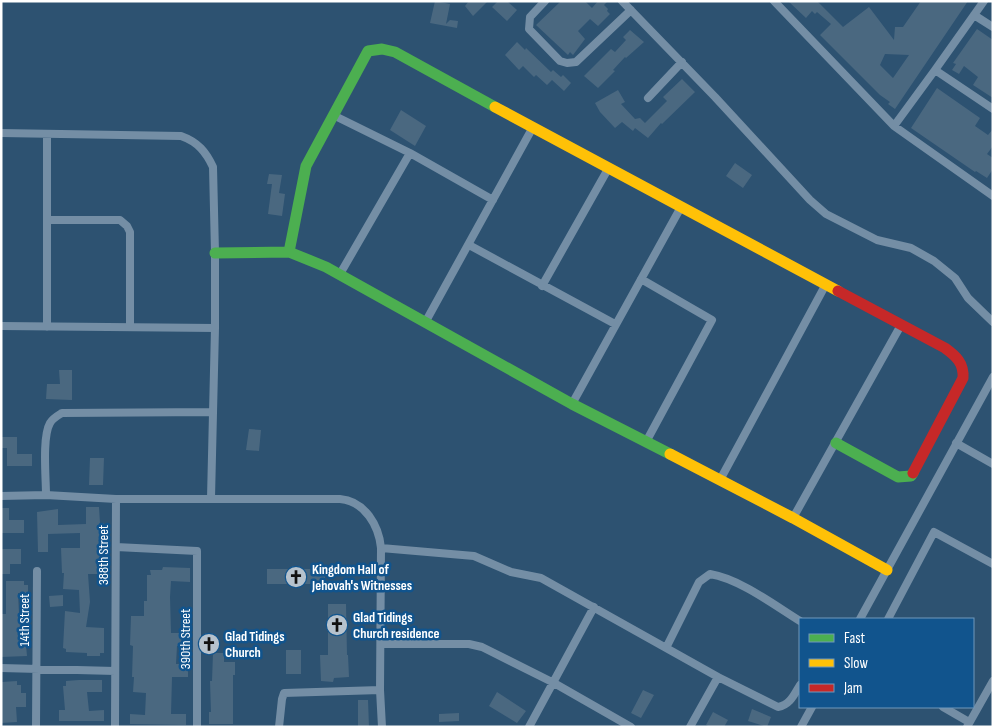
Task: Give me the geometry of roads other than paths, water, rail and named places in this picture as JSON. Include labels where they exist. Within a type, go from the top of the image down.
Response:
[{"type":"street","points":[[545,1],[530,17],[529,29],[560,61],[567,63],[576,62],[631,10]]},
{"type":"street","points":[[622,1],[682,62],[797,187],[826,214],[877,240],[911,248],[934,261],[955,278],[968,298],[993,322]]},
{"type":"street","points":[[774,1],[894,126],[993,196]]},
{"type":"street","points":[[894,126],[984,1]]},
{"type":"street","points":[[974,15],[993,27]]},
{"type":"street","points":[[289,252],[303,174],[316,145],[368,51],[374,48],[383,48],[395,52],[608,169],[945,348],[962,364],[963,378],[911,476],[898,477],[836,443]]},
{"type":"street","points":[[648,98],[682,62]]},
{"type":"street","points":[[935,70],[993,109]]},
{"type":"street","points":[[333,115],[410,153],[493,200]]},
{"type":"street","points":[[426,322],[533,127]]},
{"type":"street","points":[[1,133],[182,136],[196,143],[205,153],[212,168],[215,253],[211,498]]},
{"type":"street","points":[[47,134],[48,327]]},
{"type":"street","points":[[340,274],[410,153]]},
{"type":"street","points":[[542,286],[608,169]]},
{"type":"street","points":[[572,404],[681,207]]},
{"type":"street","points":[[47,220],[120,220],[127,226],[130,232],[130,327]]},
{"type":"street","points":[[468,245],[615,324]]},
{"type":"street","points":[[215,253],[289,252],[326,267],[572,404],[793,518],[887,570]]},
{"type":"street","points":[[641,279],[712,320],[646,442]]},
{"type":"street","points":[[720,480],[826,284]]},
{"type":"street","points":[[793,518],[901,325]]},
{"type":"street","points":[[1,326],[215,328]]},
{"type":"street","points":[[861,618],[993,377]]},
{"type":"street","points":[[46,495],[46,437],[50,422],[62,413],[213,412]]},
{"type":"street","points":[[956,443],[993,464]]},
{"type":"street","points":[[1,496],[46,495],[116,498],[348,500],[355,502],[367,514],[380,534],[382,548],[380,690],[382,727]]},
{"type":"street","name":"388th Street","points":[[114,727],[116,498]]},
{"type":"street","points":[[889,618],[934,532],[993,564]]},
{"type":"street","name":"390th Street","points":[[116,547],[197,551],[197,727]]},
{"type":"street","points":[[382,548],[474,556],[511,572],[541,578],[718,677],[778,707],[790,701],[799,686]]},
{"type":"street","name":"14th Street","points":[[36,727],[37,571]]},
{"type":"street","points":[[666,648],[699,582],[710,574],[720,576],[744,588],[799,620]]},
{"type":"street","points":[[529,727],[594,607]]},
{"type":"street","points":[[382,644],[469,644],[482,647],[554,683],[631,727]]},
{"type":"street","points":[[1,668],[115,671]]},
{"type":"street","points":[[690,727],[718,677]]},
{"type":"street","points":[[944,708],[968,724],[993,681]]},
{"type":"street","points":[[279,727],[284,693],[380,690]]},
{"type":"street","points":[[804,726],[812,708]]},
{"type":"place","name":"Kingdom Hall of Jehovah's Witnesses","points":[[296,577]]},
{"type":"place","name":"Glad Tidings Church residence","points":[[337,625]]},
{"type":"place","name":"Glad Tidings Church","points":[[209,644]]}]
